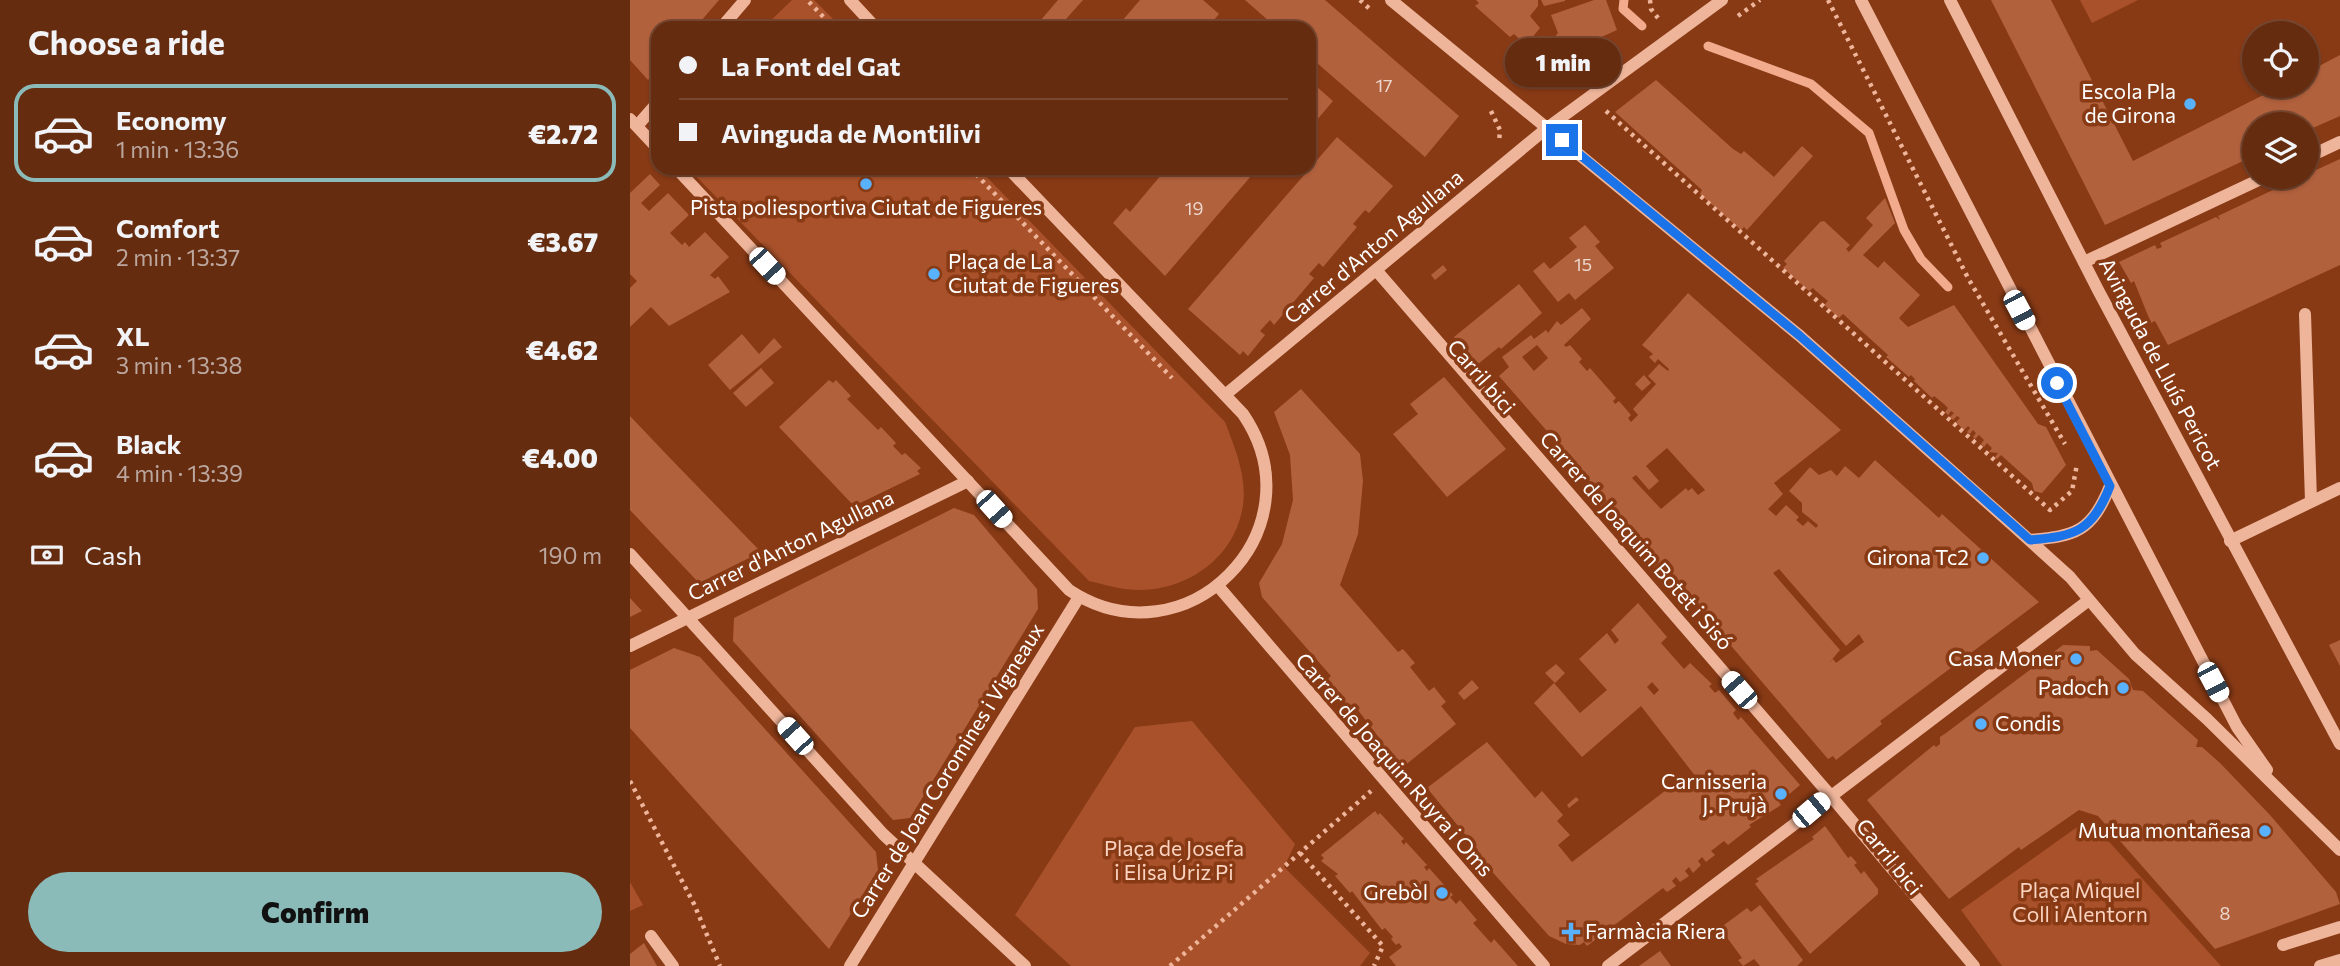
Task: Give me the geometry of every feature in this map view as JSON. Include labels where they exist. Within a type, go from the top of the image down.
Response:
[{"type":"street","points":[[727,21],[745,0]]},
{"type":"street","points":[[850,0],[870,21]]},
{"type":"street","points":[[1391,0],[1800,336],[2030,540],[2070,577],[2135,654],[2340,850]]},
{"type":"street","name":"Carrer d'Anton Agullana","points":[[1225,395],[1547,128],[1722,0]]},
{"type":"street","points":[[1861,0],[2236,726],[2288,798]]},
{"type":"street","name":"Avinguda de Lluís Pericot","points":[[1950,0],[2084,262],[2340,744]]},
{"type":"street","points":[[651,108],[634,122],[651,141]]},
{"type":"street","points":[[2319,152],[2340,142]]},
{"type":"street","points":[[683,175],[1059,581],[1089,604],[1118,613],[1141,614],[1182,605],[1227,579],[1255,535],[1263,514],[1267,489],[1266,471],[1254,430],[1225,395],[1015,175]]},
{"type":"street","points":[[2084,262],[2242,188]]},
{"type":"street","name":"Carrer de Joaquim Botet i Sisó","points":[[1376,270],[1830,795],[1974,966]]},
{"type":"street","points":[[2305,314],[2307,457],[2311,501]]},
{"type":"street","name":"Carrer d'Anton Agullana","points":[[630,646],[968,481]]},
{"type":"street","points":[[2030,540],[2067,537],[2089,523],[2102,507],[2110,486]]},
{"type":"street","points":[[2231,541],[2340,488]]},
{"type":"street","points":[[630,554],[913,864],[1025,966]]},
{"type":"street","name":"Carrer de Joaquim Ruyra i Oms","points":[[1217,586],[1544,966]]},
{"type":"street","name":"Carrer de Joan Coromines i Vigneaux","points":[[850,966],[1079,597]]},
{"type":"street","points":[[1608,966],[2089,600]]},
{"type":"street","points":[[2283,945],[2340,927]]},
{"type":"street","points":[[650,936],[673,966]]},
{"type":"street","points":[[2320,966],[2340,960]]},
{"type":"path","points":[[1360,0],[1379,17]]},
{"type":"path","points":[[1650,0],[1651,9],[1658,18]]},
{"type":"path","points":[[1727,23],[1760,0]]},
{"type":"path","points":[[1609,108],[1605,112],[2050,510],[2072,491],[2078,465],[2024,378],[1968,278],[1828,0]]},
{"type":"path","points":[[809,2],[827,21]]},
{"type":"path","points":[[1489,108],[1500,130],[1495,155]]},
{"type":"path","points":[[977,175],[1172,377]]},
{"type":"path","points":[[630,781],[694,904],[720,966]]},
{"type":"path","points":[[1170,966],[1377,786]]},
{"type":"path","points":[[1300,853],[1383,946],[1374,966]]},
{"type":"green space","points":[[792,0],[814,0],[835,21],[770,21]]},
{"type":"green space","points":[[2080,0],[2138,0],[2092,23]]},
{"type":"green space","name":"Plaça de La Ciutat de Figueres","points":[[695,175],[985,175],[1225,422],[1239,463],[1244,494],[1238,525],[1217,558],[1202,571],[1166,587],[1126,589],[1089,581]]},
{"type":"green space","name":"Plaça de Josefa i Elisa Úriz Pi","points":[[1192,721],[1295,844],[1284,867],[1370,953],[1360,966],[1071,966],[1015,915],[1135,727]]},
{"type":"green space","name":"Plaça Miquel Coll i Alentorn","points":[[2080,825],[2094,825],[2221,966],[2002,966],[1961,910]]},
{"type":"green space","points":[[630,882],[643,905],[630,911]]},
{"type":"building","points":[[630,0],[719,0],[701,21],[651,21],[651,77],[648,80],[630,60]]},
{"type":"building","points":[[1058,0],[1083,0],[1064,21],[1040,21]]},
{"type":"building","points":[[1140,0],[1203,0],[1219,14],[1213,21],[1122,21]]},
{"type":"building","points":[[1245,0],[1325,0],[1459,116],[1425,157],[1316,62],[1316,21],[1269,21]]},
{"type":"building","points":[[1476,0],[1538,0],[1538,6],[1530,16],[1540,28],[1526,45],[1514,34],[1510,37],[1475,6],[1479,3]]},
{"type":"building","points":[[1541,0],[1565,0],[1565,1],[1544,6]]},
{"type":"building","points":[[1594,0],[1606,0],[1617,30],[1586,44],[1562,71],[1559,68],[1556,72],[1538,57],[1558,33],[1551,15]]},
{"type":"building","points":[[1991,0],[2051,0],[2133,161],[2257,98],[2319,98],[2319,66],[2340,55],[2340,116],[2319,125],[2319,112],[2242,112],[2242,162],[2105,225]]},
{"type":"building","points":[[1656,80],[1733,149],[1741,154],[1744,151],[1774,177],[1802,146],[1813,156],[1747,230],[1744,227],[1741,230],[1700,194],[1702,190],[1615,112]]},
{"type":"building","points":[[1316,86],[1333,101],[1316,121]]},
{"type":"building","points":[[1337,137],[1393,186],[1369,213],[1365,210],[1353,224],[1357,227],[1323,267],[1319,263],[1309,274],[1314,278],[1274,325],[1270,320],[1260,331],[1265,335],[1248,356],[1243,351],[1240,355],[1188,309],[1304,175],[1316,175],[1316,161]]},
{"type":"building","points":[[2340,159],[2340,265],[2168,345],[2155,321],[2151,323],[2134,281],[2131,283],[2119,262],[2155,245],[2157,249],[2162,247],[2160,243],[2216,217],[2220,220],[2218,216],[2275,189],[2319,189],[2319,169]]},
{"type":"building","points":[[650,174],[660,185],[641,203],[649,211],[668,193],[689,215],[670,233],[682,245],[685,242],[689,247],[705,232],[729,257],[710,275],[715,279],[718,276],[730,292],[669,326],[651,307],[630,327],[630,288],[637,281],[630,274],[630,193]]},
{"type":"building","points":[[1161,175],[1252,175],[1165,276],[1113,223],[1126,208],[1130,212]]},
{"type":"building","points":[[1885,198],[1895,223],[1863,255],[1878,268],[1884,261],[1920,295],[1899,318],[1908,327],[1954,305],[2038,424],[2046,427],[2066,465],[2042,493],[2034,491],[2032,483],[2001,455],[1997,459],[1995,457],[1998,453],[1989,452],[1992,448],[1987,443],[1984,447],[1981,444],[1984,440],[1979,435],[1975,439],[1973,437],[1976,433],[1973,430],[1970,434],[1967,432],[1970,428],[1968,426],[1964,430],[1956,422],[1960,418],[1957,416],[1953,420],[1950,417],[1954,413],[1951,411],[1948,415],[1945,412],[1948,408],[1944,404],[1934,396],[1932,398],[1911,375],[1909,377],[1886,357],[1888,355],[1843,314],[1839,318],[1824,305],[1828,301],[1813,288],[1809,291],[1783,268],[1787,264],[1784,261],[1820,222],[1824,221],[1850,245],[1846,249],[1849,252],[1873,225],[1866,218]]},
{"type":"building","points":[[1585,225],[1600,242],[1595,246],[1614,268],[1575,300],[1569,293],[1558,302],[1533,271],[1544,262],[1550,269],[1577,247],[1569,238]]},
{"type":"building","points":[[1443,265],[1447,270],[1435,280],[1431,275]]},
{"type":"building","points":[[1519,284],[1542,313],[1501,349],[1499,347],[1478,364],[1454,337]]},
{"type":"building","points":[[1688,293],[1841,430],[1774,483],[1783,494],[1768,509],[1776,516],[1786,505],[1799,517],[1796,520],[1803,526],[1808,521],[1816,528],[1818,525],[1802,512],[1802,503],[1789,491],[1810,467],[1819,475],[1831,470],[1837,476],[1845,466],[1859,478],[1875,460],[1939,518],[1942,514],[2039,602],[1880,721],[1882,724],[1836,760],[1833,756],[1828,759],[1668,572],[1662,577],[1600,506],[1607,500],[1599,498],[1579,475],[1580,469],[1499,376],[1509,367],[1502,357],[1531,335],[1534,339],[1546,330],[1548,333],[1557,321],[1561,325],[1582,308],[1591,319],[1564,345],[1570,345],[1582,359],[1579,362],[1587,371],[1590,368],[1616,398],[1613,401],[1615,404],[1619,401],[1631,415],[1628,418],[1631,422],[1638,415],[1633,409],[1656,384],[1648,376],[1659,364],[1668,371],[1669,369],[1658,359],[1655,363],[1649,357],[1653,354],[1642,345]],"holes":[[[1537,345],[1548,358],[1534,371],[1522,357]],[[1667,448],[1705,490],[1698,495],[1692,488],[1688,491],[1686,488],[1661,509],[1632,478],[1636,475],[1649,490],[1659,481],[1646,466]],[[1779,569],[1846,646],[1859,634],[1864,642],[1836,663],[1833,659],[1829,663],[1840,650],[1773,573]]]},
{"type":"building","points":[[742,334],[759,354],[774,338],[782,347],[730,390],[708,365]]},
{"type":"building","points":[[761,368],[774,383],[746,407],[733,393]]},
{"type":"building","points":[[1644,375],[1651,383],[1642,391],[1635,384]]},
{"type":"building","points":[[1444,377],[1506,449],[1447,497],[1393,434],[1418,414],[1410,404]]},
{"type":"building","points":[[829,380],[833,383],[836,380],[851,396],[847,399],[878,430],[881,427],[896,443],[893,446],[902,455],[905,453],[921,468],[917,471],[920,474],[854,506],[779,427]]},
{"type":"building","points":[[1301,389],[1360,454],[1363,481],[1358,534],[1340,585],[1398,652],[1403,649],[1415,663],[1410,667],[1429,691],[1434,687],[1446,702],[1441,706],[1456,724],[1403,767],[1397,760],[1393,763],[1376,742],[1380,739],[1354,705],[1350,709],[1327,680],[1331,676],[1262,597],[1259,583],[1282,544],[1293,500],[1290,455],[1274,412]]},
{"type":"building","points":[[630,416],[761,552],[699,583],[630,510]]},
{"type":"building","points":[[954,508],[974,515],[1037,589],[1038,609],[910,818],[893,820],[733,641],[734,618]]},
{"type":"building","points":[[630,598],[642,611],[630,617]]},
{"type":"building","points":[[1638,603],[1667,637],[1661,643],[1684,669],[1690,663],[1712,684],[1709,686],[1715,693],[1719,690],[1736,710],[1733,713],[1738,720],[1741,717],[1800,785],[1779,803],[1781,805],[1749,825],[1751,827],[1728,845],[1724,841],[1711,851],[1715,855],[1706,862],[1702,857],[1698,861],[1701,865],[1693,873],[1689,867],[1685,871],[1689,876],[1680,882],[1676,877],[1672,881],[1676,886],[1667,892],[1663,888],[1587,946],[1584,942],[1580,945],[1566,944],[1549,936],[1480,858],[1478,850],[1427,788],[1487,742],[1535,798],[1542,791],[1563,815],[1557,821],[1570,835],[1558,845],[1572,862],[1674,784],[1679,790],[1696,777],[1641,706],[1582,757],[1534,703],[1554,683],[1580,713],[1607,690],[1579,659],[1607,633],[1615,644],[1619,640],[1611,630]],"holes":[[[1652,682],[1659,690],[1654,695],[1647,687]]]},
{"type":"building","points":[[2340,640],[2340,666],[2329,645]]},
{"type":"building","points":[[2063,645],[2090,646],[2090,651],[2097,650],[2129,679],[2133,690],[2143,691],[2198,740],[2196,747],[2202,747],[2220,763],[2270,815],[2336,892],[2340,904],[2215,949],[2098,816],[2079,810],[2021,850],[2019,847],[1949,899],[1867,800],[1934,745],[1936,747],[1940,744],[1940,737]]},
{"type":"building","points":[[674,648],[700,657],[876,852],[878,870],[829,949],[630,728],[630,670]]},
{"type":"building","points":[[1556,664],[1565,673],[1555,683],[1545,673]]},
{"type":"building","points":[[1472,680],[1479,688],[1464,700],[1458,693]]},
{"type":"building","points":[[1576,797],[1579,800],[1569,808],[1567,805]]},
{"type":"building","points":[[1375,811],[1404,839],[1401,841],[1404,845],[1406,842],[1427,865],[1424,867],[1427,871],[1429,868],[1453,895],[1450,897],[1456,904],[1460,900],[1477,920],[1473,923],[1491,943],[1494,939],[1518,966],[1396,966],[1389,957],[1402,947],[1399,943],[1396,945],[1385,928],[1382,930],[1352,891],[1350,893],[1335,876],[1338,874],[1321,861],[1324,858],[1321,855]]},
{"type":"building","points":[[1825,826],[1848,858],[1851,856],[1857,863],[1854,865],[1861,874],[1864,871],[1878,889],[1878,894],[1810,954],[1755,884],[1759,881],[1756,879],[1814,839],[1812,837]]},
{"type":"building","points":[[1760,905],[1803,960],[1797,966],[1760,966],[1754,959],[1743,966],[1738,960],[1742,958],[1720,928],[1747,908],[1751,912]]},
{"type":"building","points":[[644,943],[657,966],[630,966],[630,954]]},
{"type":"building","points":[[1660,951],[1671,966],[1639,966]]},
{"type":"waterway","points":[[1624,0],[1623,9],[1642,26]]},
{"type":"waterway","points":[[1708,46],[1811,84],[1869,133],[1904,230],[1921,259],[1948,287]]},
{"type":"place","name":"Escola Pla de Girona","points":[[2190,104]]},
{"type":"place","name":"Pista poliesportiva Ciutat de Figueres","points":[[866,184]]},
{"type":"place","name":"Plaça de La Ciutat de Figueres","points":[[934,274]]},
{"type":"place","name":"Girona Tc2","points":[[1983,558]]},
{"type":"place","name":"Casa Moner","points":[[2076,659]]},
{"type":"place","name":"Padoch","points":[[2123,688]]},
{"type":"place","name":"Condis","points":[[1981,724]]},
{"type":"place","name":"Carnisseria J. Prujà","points":[[1781,794]]},
{"type":"place","name":"Mutua montañesa","points":[[2265,831]]},
{"type":"place","name":"Grebòl","points":[[1442,893]]},
{"type":"place","name":"Farmàcia Riera","points":[[1571,932]]},
{"type":"route","points":[[1562,140],[1597,166],[1800,336],[2030,540],[2067,537],[2089,523],[2102,507],[2110,486],[2057,383]]}]
